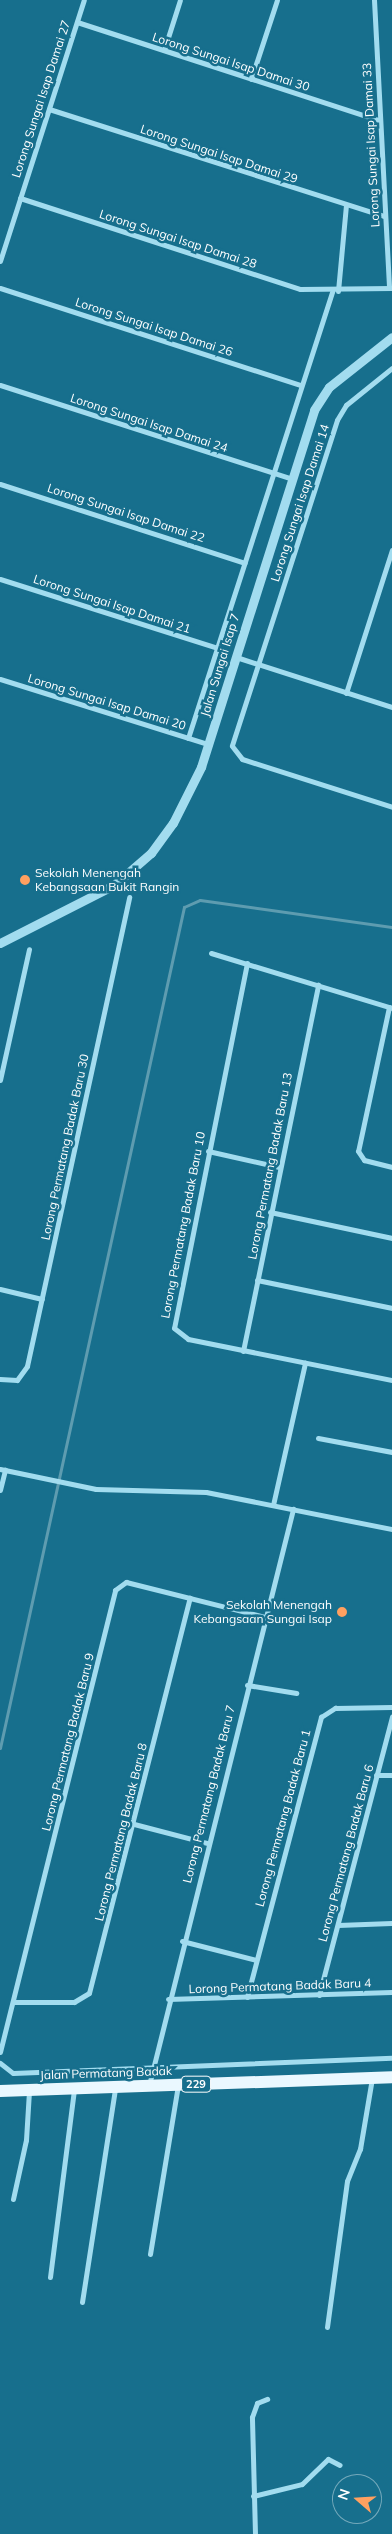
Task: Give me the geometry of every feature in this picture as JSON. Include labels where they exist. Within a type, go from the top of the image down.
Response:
[{"type":"main road","name":"Jalan Permatang Badak","points":[[0,2091],[392,2077]]},
{"type":"street","name":"Lorong Sungai Isap Damai 27","points":[[0,262],[84,0]]},
{"type":"street","points":[[164,50],[180,0]]},
{"type":"street","points":[[251,78],[277,0]]},
{"type":"street","name":"Lorong Sungai Isap Damai 33","points":[[374,0],[384,216],[390,288]]},
{"type":"street","name":"Lorong Sungai Isap Damai 30","points":[[77,22],[379,120]]},
{"type":"street","name":"Lorong Sungai Isap Damai 29","points":[[49,109],[384,216]]},
{"type":"street","name":"Lorong Sungai Isap Damai 28","points":[[20,198],[300,289],[335,291],[390,288]]},
{"type":"street","points":[[188,738],[301,385],[335,291],[346,205]]},
{"type":"street","name":"Lorong Sungai Isap Damai 26","points":[[0,288],[301,385]]},
{"type":"street","name":"Jalan Sungai Isap 7","points":[[0,943],[97,895],[139,865],[184,806],[208,744],[292,479],[322,394],[392,337]]},
{"type":"street","name":"Lorong Sungai Isap Damai 14","points":[[392,368],[346,405],[337,420],[232,746],[236,756],[392,807]]},
{"type":"street","name":"Lorong Sungai Isap Damai 24","points":[[0,385],[292,479]]},
{"type":"street","name":"Lorong Sungai Isap Damai 22","points":[[0,484],[245,563]]},
{"type":"street","points":[[346,693],[392,550]]},
{"type":"street","name":"Lorong Sungai Isap Damai 21","points":[[0,578],[217,648]]},
{"type":"street","points":[[235,657],[392,707]]},
{"type":"street","name":"Lorong Sungai Isap Damai 20","points":[[0,679],[208,744]]},
{"type":"street","name":"Lorong Permatang Badak Baru 30","points":[[0,1379],[12,1381],[25,1373],[129,897]]},
{"type":"street","points":[[0,1080],[28,949]]},
{"type":"street","points":[[211,953],[391,1008],[358,1151],[364,1160],[392,1167]]},
{"type":"street","name":"Lorong Permatang Badak Baru 10","points":[[248,963],[208,1151],[174,1328],[188,1339],[392,1380]]},
{"type":"street","name":"Lorong Permatang Badak Baru 13","points":[[243,1351],[279,1167],[318,985]]},
{"type":"street","points":[[208,1151],[279,1167]]},
{"type":"street","points":[[270,1212],[392,1238]]},
{"type":"street","points":[[257,1280],[392,1308]]},
{"type":"street","points":[[0,1289],[42,1299]]},
{"type":"street","points":[[273,1505],[305,1363]]},
{"type":"street","points":[[318,1438],[392,1452]]},
{"type":"street","points":[[0,1490],[2,1469],[96,1489],[206,1492],[392,1529]]},
{"type":"street","name":"Lorong Permatang Badak Baru 7","points":[[149,2085],[182,1941],[293,1509]]},
{"type":"street","name":"Lorong Permatang Badak Baru 9","points":[[0,2052],[115,1590],[126,1582],[265,1617]]},
{"type":"street","name":"Lorong Permatang Badak Baru 8","points":[[13,2002],[74,2002],[86,1998],[134,1824],[190,1598]]},
{"type":"street","points":[[248,1685],[296,1692]]},
{"type":"street","name":"Lorong Permatang Badak Baru 1","points":[[247,1997],[320,1717],[335,1708],[392,1707]]},
{"type":"street","name":"Lorong Permatang Badak Baru 6","points":[[319,1995],[392,1716]]},
{"type":"street","points":[[376,1775],[392,1775]]},
{"type":"street","points":[[134,1824],[207,1843]]},
{"type":"street","points":[[338,1925],[392,1923]]},
{"type":"street","points":[[182,1941],[256,1960]]},
{"type":"street","name":"Lorong Permatang Badak Baru 4","points":[[168,1999],[392,1992]]},
{"type":"street","points":[[1,2066],[13,2073],[392,2058]]},
{"type":"street","points":[[327,2327],[347,2180],[360,2149],[372,2078]]},
{"type":"street","points":[[150,2254],[178,2084]]},
{"type":"street","points":[[82,2302],[115,2086]]},
{"type":"street","points":[[50,2277],[74,2088]]},
{"type":"street","points":[[13,2198],[26,2140],[29,2090]]},
{"type":"street","points":[[255,2534],[252,2417],[257,2403],[267,2399]]},
{"type":"street","points":[[253,2496],[302,2484],[328,2459],[340,2466]]},
{"type":"waterway","points":[[0,1748],[184,907],[200,900],[392,927]]},
{"type":"place","name":"Sekolah Menengah Kebangsaan Bukit Rangin","points":[[25,880]]},
{"type":"place","name":"Sekolah Menengah Kebangsaan Sungai Isap","points":[[342,1612]]}]
